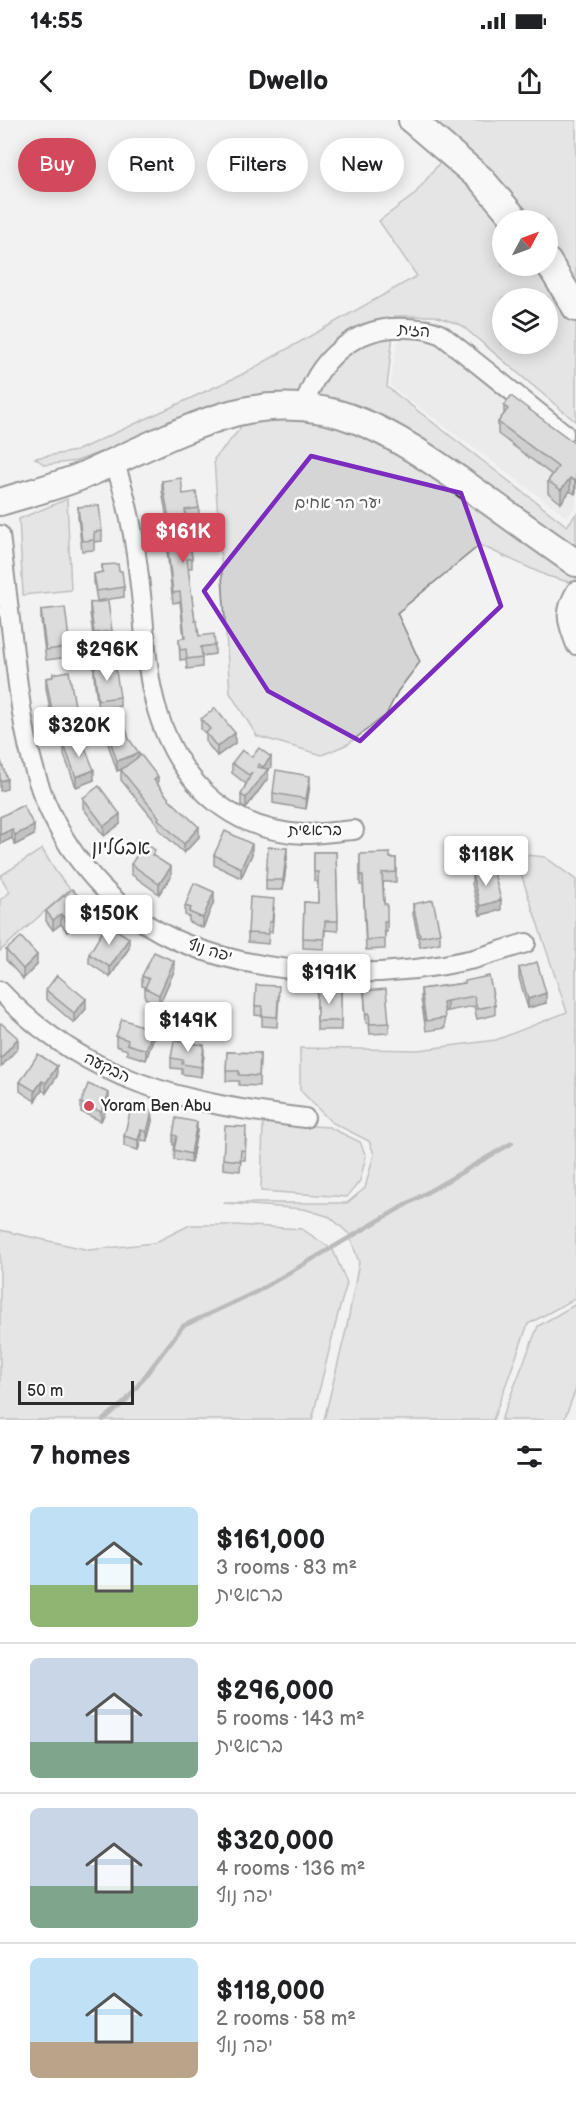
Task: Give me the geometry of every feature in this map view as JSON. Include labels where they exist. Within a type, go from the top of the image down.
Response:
[{"type":"street","points":[[412,120],[481,179],[507,210]]},
{"type":"street","points":[[557,276],[576,308]]},
{"type":"street","name":"הזית","points":[[304,408],[315,376],[340,348],[378,331],[401,328],[426,329],[441,335],[564,433]]},
{"type":"street","points":[[0,502],[65,483],[187,430],[228,415],[266,408],[304,408],[356,419],[387,432],[419,451],[576,563]]},
{"type":"street","name":"בראשית","points":[[114,462],[123,484],[133,531],[152,690],[162,726],[177,760],[199,789],[227,812],[262,827],[304,834],[354,830]]},
{"type":"street","name":"יפה נוף","points":[[0,535],[18,688],[33,767],[46,803],[63,837],[85,868],[111,897],[143,922],[181,943],[217,954],[289,969],[325,972],[399,970],[473,959],[526,943]]},
{"type":"street","points":[[576,591],[568,606],[567,618],[576,645]]},
{"type":"street","name":"הבקעה","points":[[0,991],[21,1014],[58,1042],[96,1065],[136,1083],[220,1106],[305,1118]]},
{"type":"highlighted area","points":[[311,456],[461,493],[501,606],[360,741],[268,691],[204,591]]},
{"type":"shaded area","points":[[401,321],[441,327],[576,433],[576,506],[567,517],[390,386]]},
{"type":"green space","name":"יער הר אחים","points":[[432,120],[576,120],[576,422],[495,354],[558,354],[558,288],[492,288],[492,351],[461,325],[435,316],[395,316],[387,387],[567,526],[576,514],[576,584],[547,576],[480,545],[397,613],[420,662],[398,691],[386,715],[348,744],[322,755],[257,736],[230,693],[214,459],[240,429],[234,401],[77,461],[45,465],[35,458],[76,451],[241,375],[417,276],[379,221],[414,195],[457,141]]},
{"type":"green space","points":[[67,499],[71,590],[23,595],[19,519]]},
{"type":"green space","points":[[42,849],[70,889],[0,951],[0,900],[10,892],[0,876]]},
{"type":"green space","points":[[513,850],[527,855],[545,857],[576,880],[576,1298],[528,1324],[493,1420],[324,1420],[347,1326],[359,1262],[349,1234],[330,1217],[304,1209],[223,1203],[347,1203],[365,1188],[374,1154],[369,1141],[331,1122],[300,1090],[300,1048],[418,1050],[496,1040],[567,1012]]},
{"type":"green space","points":[[263,1123],[329,1127],[360,1142],[366,1156],[360,1181],[347,1197],[261,1191]]},
{"type":"green space","points":[[190,1225],[302,1229],[333,1250],[347,1283],[312,1420],[0,1420],[0,1230],[89,1250],[154,1243]]},
{"type":"green space","points":[[576,1304],[576,1389],[564,1420],[501,1420],[538,1326]]},
{"type":"building","points":[[511,396],[576,444],[576,479],[575,481],[570,478],[561,490],[548,481],[558,467],[498,422],[508,409],[504,406]]},
{"type":"building","points":[[181,478],[183,494],[196,492],[199,508],[185,510],[192,558],[187,559],[195,621],[197,621],[199,636],[214,634],[215,645],[201,647],[202,657],[187,659],[186,649],[180,650],[179,639],[185,638],[180,592],[173,593],[167,541],[173,540],[162,481]]},
{"type":"building","points":[[99,505],[102,531],[94,532],[94,540],[82,541],[78,507]]},
{"type":"building","points":[[118,564],[119,571],[122,571],[124,587],[97,591],[94,574],[103,572],[102,565]]},
{"type":"building","points":[[108,601],[112,631],[94,633],[90,603]]},
{"type":"building","points":[[65,607],[70,647],[46,650],[41,610]]},
{"type":"building","points":[[115,664],[120,697],[98,700],[94,667]]},
{"type":"building","points":[[69,671],[76,712],[53,716],[46,678]]},
{"type":"building","points":[[215,708],[235,733],[217,747],[206,733],[210,729],[201,719]]},
{"type":"building","points":[[122,716],[129,739],[139,753],[117,761],[104,722]]},
{"type":"building","points":[[81,738],[94,770],[76,777],[64,745]]},
{"type":"building","points":[[259,748],[271,757],[263,767],[259,764],[257,767],[268,769],[246,798],[241,795],[252,772],[249,775],[232,763],[242,750],[252,757]]},
{"type":"building","points":[[141,755],[158,777],[154,780],[169,799],[199,827],[184,844],[158,819],[159,817],[121,770]]},
{"type":"building","points":[[0,758],[7,779],[0,781]]},
{"type":"building","points":[[276,770],[310,776],[306,799],[273,793]]},
{"type":"building","points":[[99,786],[120,814],[104,826],[83,798]]},
{"type":"building","points":[[23,805],[34,826],[15,835],[12,829],[0,835],[0,817]]},
{"type":"building","points":[[225,831],[252,844],[241,868],[214,855]]},
{"type":"building","points":[[145,843],[155,850],[152,855],[171,867],[159,884],[131,864]]},
{"type":"building","points":[[268,847],[287,848],[283,880],[266,880]]},
{"type":"building","points":[[314,852],[336,852],[338,921],[325,921],[324,939],[303,938],[304,902],[318,903],[318,872],[314,872]]},
{"type":"building","points":[[390,853],[390,858],[396,858],[396,872],[382,873],[384,904],[387,904],[387,922],[384,922],[385,939],[366,940],[360,854]]},
{"type":"building","points":[[493,869],[501,900],[480,906],[472,874]]},
{"type":"building","points":[[194,883],[214,892],[203,918],[189,912],[191,908],[185,906]]},
{"type":"building","points":[[72,889],[87,906],[67,922],[61,914],[53,920],[46,911]]},
{"type":"building","points":[[250,897],[274,899],[272,922],[269,922],[268,934],[248,933]]},
{"type":"building","points":[[433,900],[440,933],[420,937],[413,904]]},
{"type":"building","points":[[107,924],[129,938],[110,967],[89,954]]},
{"type":"building","points":[[21,937],[37,955],[23,969],[6,950]]},
{"type":"building","points":[[154,952],[174,961],[159,995],[145,988],[149,979],[142,976]]},
{"type":"building","points":[[537,962],[546,993],[528,999],[519,968]]},
{"type":"building","points":[[57,975],[86,999],[74,1013],[46,990]]},
{"type":"building","points":[[489,976],[495,1005],[477,1009],[474,996],[447,1001],[443,1002],[445,1018],[426,1021],[421,989],[465,983],[465,981]]},
{"type":"building","points":[[256,985],[279,986],[277,1017],[262,1016],[262,1006],[255,1006]]},
{"type":"building","points":[[341,988],[341,1021],[317,1021],[317,989]]},
{"type":"building","points":[[386,989],[389,1023],[370,1024],[369,1013],[366,1014],[364,991]]},
{"type":"building","points":[[122,1019],[153,1030],[146,1050],[127,1044],[128,1040],[116,1036]]},
{"type":"building","points":[[1,1023],[18,1038],[1,1058],[0,1025]]},
{"type":"building","points":[[174,1041],[204,1045],[201,1067],[182,1064],[183,1060],[171,1058]]},
{"type":"building","points":[[227,1052],[260,1053],[259,1076],[239,1075],[239,1071],[226,1071]]},
{"type":"building","points":[[38,1054],[57,1066],[46,1083],[42,1081],[35,1091],[20,1082]]},
{"type":"building","points":[[88,1084],[109,1093],[101,1112],[81,1103]]},
{"type":"building","points":[[132,1105],[152,1111],[147,1132],[141,1130],[138,1140],[124,1136]]},
{"type":"building","points":[[176,1118],[197,1122],[191,1154],[174,1150],[177,1136],[173,1135]]},
{"type":"building","points":[[225,1126],[246,1127],[245,1151],[241,1150],[240,1161],[223,1159]]},
{"type":"waterway","points":[[103,1420],[126,1401],[183,1326],[256,1292],[512,1143]]},
{"type":"place","name":"Yoram Ben Abu","points":[[89,1106]]},
{"type":"district","name":"אבטליון","points":[[121,848]]}]
